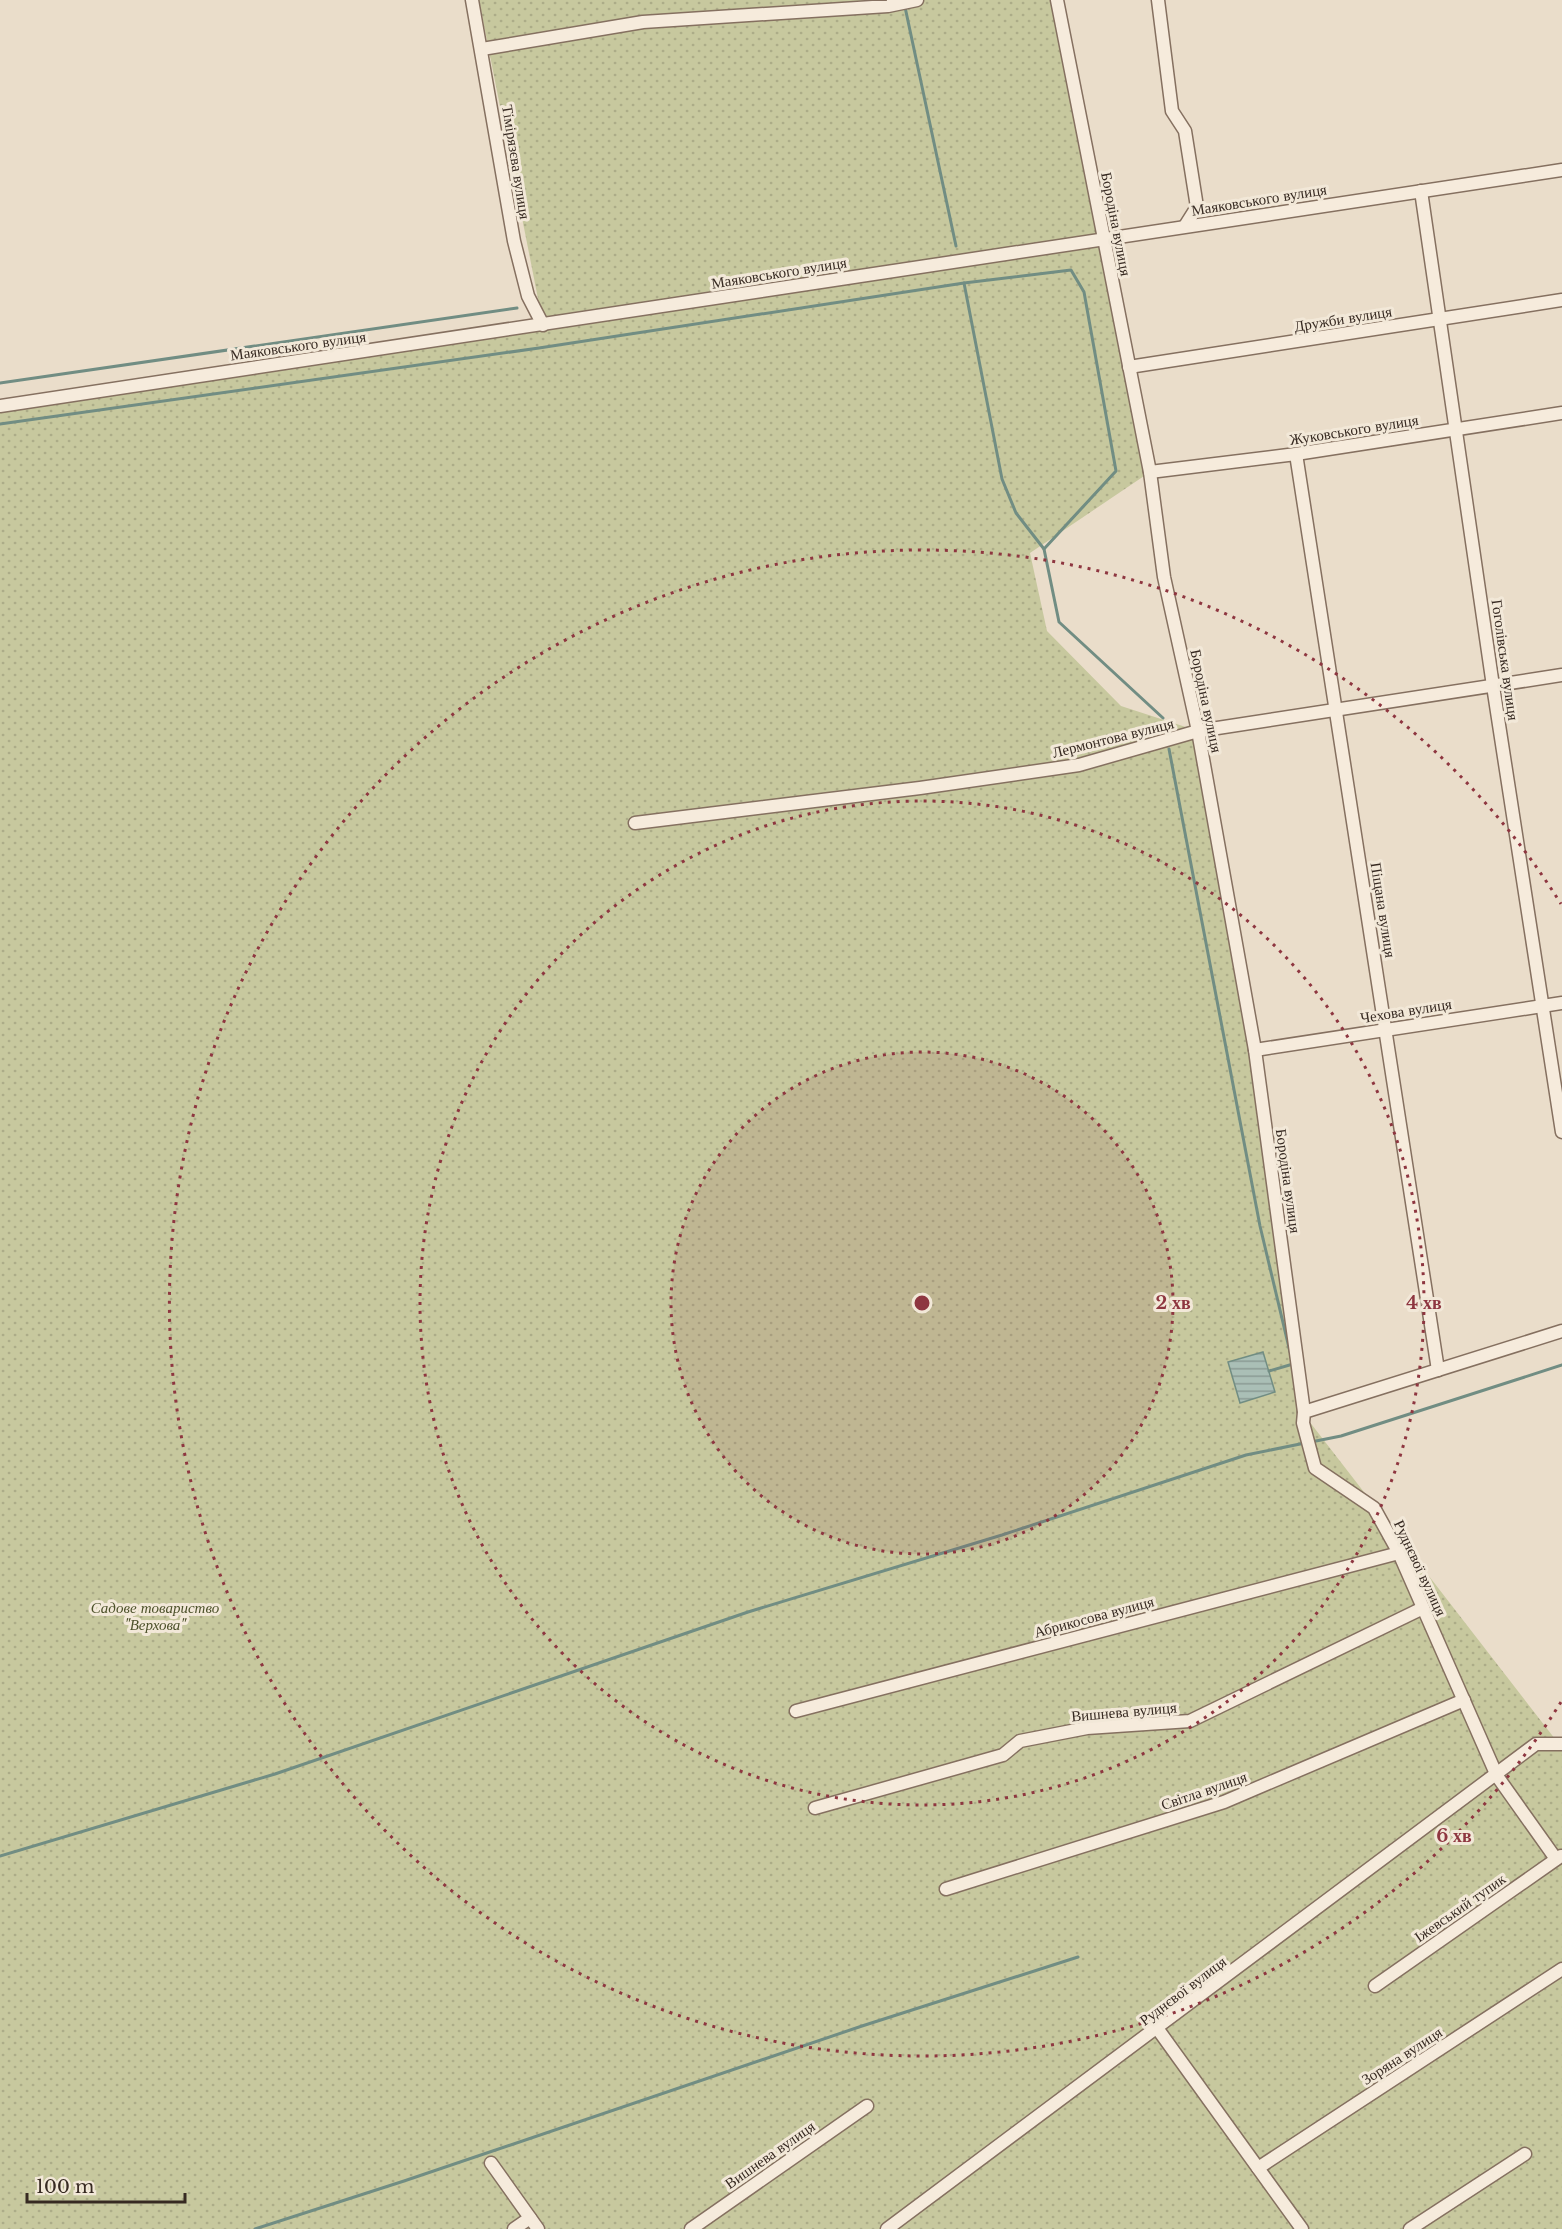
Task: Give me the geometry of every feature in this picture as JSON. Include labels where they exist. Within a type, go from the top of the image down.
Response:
[{"type":"street","name":"Тімірязєва вулиця","points":[[472,0],[514,241],[528,296],[543,325]]},
{"type":"street","points":[[482,49],[643,22],[888,6],[917,0]]},
{"type":"street","name":"Бородіна вулиця","points":[[1057,0],[1150,472],[1164,577],[1198,731],[1255,1050],[1304,1418]]},
{"type":"street","points":[[1158,0],[1172,111],[1185,130],[1197,207],[1185,226]]},
{"type":"street","name":"Маяковського вулиця","points":[[0,406],[543,325],[1104,237],[1562,170]]},
{"type":"street","name":"Гоголівська вулиця","points":[[1422,190],[1562,1132]]},
{"type":"street","name":"Дружби вулиця","points":[[1129,367],[1562,300]]},
{"type":"street","name":"Жуковського вулиця","points":[[1150,472],[1296,454],[1562,414]]},
{"type":"street","name":"Піщана вулиця","points":[[1296,454],[1438,1370]]},
{"type":"street","name":"Лермонтова вулиця","points":[[635,823],[920,788],[1079,765],[1198,731],[1562,675]]},
{"type":"street","name":"Чехова вулиця","points":[[1255,1050],[1562,1003]]},
{"type":"street","points":[[1304,1418],[1438,1370],[1562,1331]]},
{"type":"street","name":"Руднєвої вулиця","points":[[1304,1418],[1315,1468],[1374,1508],[1399,1553],[1497,1776]]},
{"type":"street","name":"Абрикосова вулиця","points":[[796,1711],[1399,1553]]},
{"type":"street","name":"Вишнева вулиця","points":[[815,1808],[1003,1755],[1020,1741],[1087,1728],[1190,1721],[1423,1608]]},
{"type":"street","name":"Світла вулиця","points":[[946,1889],[1224,1802],[1464,1700]]},
{"type":"street","name":"Руднєвої вулиця","points":[[887,2229],[1497,1776],[1536,1744],[1562,1744]]},
{"type":"street","points":[[1497,1776],[1559,1857]]},
{"type":"street","name":"Іжевський тупик","points":[[1374,1986],[1559,1857]]},
{"type":"street","name":"Зоряна вулиця","points":[[1258,2168],[1562,1969]]},
{"type":"street","points":[[1157,2028],[1302,2229]]},
{"type":"street","name":"Вишнева вулиця","points":[[691,2229],[867,2106]]},
{"type":"street","points":[[1410,2229],[1525,2154]]},
{"type":"street","points":[[491,2163],[538,2229]]},
{"type":"street","points":[[514,2229],[530,2218]]},
{"type":"green space","points":[[479,0],[1056,0],[1101,236],[543,324]]},
{"type":"green space","name":"Садове товариство \"Верхова\"","points":[[1103,240],[1150,472],[1030,553],[1047,631],[1121,706],[1198,731],[1255,1050],[1302,1412],[1562,1748],[1562,2229],[0,2229],[0,409]]},
{"type":"shaded area","points":[[1263,1352],[1275,1392],[1240,1403],[1228,1362]]},
{"type":"waterway","points":[[905,7],[956,246]]},
{"type":"waterway","points":[[0,424],[539,348],[964,283],[1071,270],[1084,292],[1116,471],[1044,549],[1059,622],[1163,718]]},
{"type":"waterway","points":[[964,283],[1002,479],[1016,513],[1044,549]]},
{"type":"waterway","points":[[0,383],[517,308]]},
{"type":"waterway","points":[[1169,749],[1260,1226],[1290,1352]]},
{"type":"waterway","points":[[1269,1371],[1293,1364]]},
{"type":"waterway","points":[[1311,1442],[1341,1436],[1562,1365]]},
{"type":"waterway","points":[[0,1856],[275,1774],[748,1612],[1002,1535],[1246,1455],[1305,1443]]},
{"type":"waterway","points":[[255,2229],[862,2026],[1078,1957]]}]
